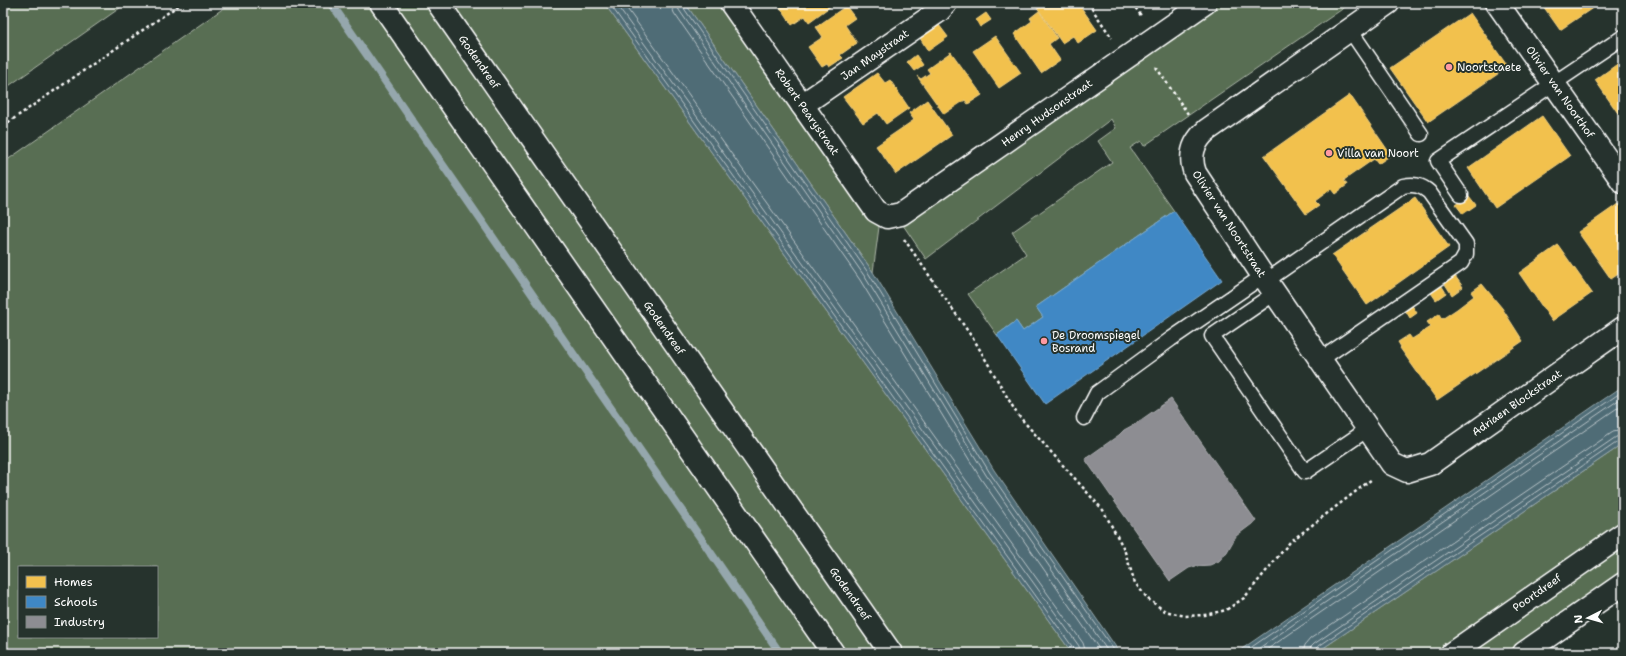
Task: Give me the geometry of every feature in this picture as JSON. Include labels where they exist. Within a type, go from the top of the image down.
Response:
[{"type":"street","points":[[381,3],[833,653]]},
{"type":"street","name":"Godendreef","points":[[438,3],[891,653]]},
{"type":"street","name":"Robert Pearystraat","points":[[731,3],[876,211],[887,217]]},
{"type":"street","name":"Jan Maystraat","points":[[802,105],[940,10],[946,3]]},
{"type":"street","name":"Henry Hudsonstraat","points":[[887,217],[901,214],[1205,3]]},
{"type":"street","name":"Olivier van Noortstraat","points":[[1388,3],[1202,134],[1194,145],[1191,154],[1195,173],[1320,360],[1368,429],[1399,468]]},
{"type":"street","name":"Olivier van Noorthof","points":[[1498,3],[1623,182]]},
{"type":"street","name":"Adriaen Blockstraat","points":[[1399,468],[1430,464],[1623,328]]},
{"type":"street","name":"Poortdreef","points":[[1452,653],[1623,534]]},
{"type":"street","points":[[1524,653],[1623,584]]},
{"type":"lane","points":[[1350,30],[1421,134]]},
{"type":"lane","points":[[1461,195],[1438,161],[1623,37]]},
{"type":"lane","points":[[1084,418],[1098,393],[1171,339],[1268,283],[1403,186],[1410,184],[1424,187],[1466,244],[1466,254],[1461,263],[1320,360]]},
{"type":"lane","points":[[1268,283],[1212,336],[1305,472],[1368,429]]},
{"type":"path","points":[[3,126],[182,3]]},
{"type":"path","points":[[1088,3],[1134,53],[1202,134]]},
{"type":"path","points":[[887,217],[976,343],[1017,414],[1103,510],[1124,549],[1135,583],[1148,599],[1165,611],[1185,616],[1205,616],[1226,610],[1244,598],[1290,542],[1399,468]]},
{"type":"green space","points":[[3,3],[127,3],[3,90]]},
{"type":"green space","points":[[231,3],[375,3],[827,653],[3,653],[3,163]]},
{"type":"green space","points":[[393,3],[431,3],[884,653],[845,653]]},
{"type":"green space","points":[[449,3],[604,3],[1072,653],[902,653]]},
{"type":"green space","points":[[685,3],[722,3],[879,227],[873,272]]},
{"type":"green space","points":[[1221,3],[1351,3],[1144,146],[1141,141],[1130,148],[1174,211],[1036,307],[1043,317],[1023,331],[1016,321],[997,335],[968,294],[1026,254],[1012,232],[1112,162],[1098,141],[1116,128],[1111,119],[926,259],[903,225]]},
{"type":"green space","points":[[1623,444],[1623,525],[1439,653],[1316,653]]},
{"type":"green space","points":[[1623,542],[1623,572],[1506,653],[1464,653]]},
{"type":"water","points":[[604,3],[685,3],[873,272],[994,470],[1120,653],[1072,653]]},
{"type":"water","points":[[1623,386],[1623,444],[1316,653],[1236,653]]},
{"type":"building: Homes","points":[[785,3],[835,3],[809,22],[805,16],[792,25],[780,7]]},
{"type":"building: Homes","points":[[1034,3],[1078,3],[1097,30],[1078,43],[1073,36],[1062,43]]},
{"type":"building: Homes","points":[[1541,3],[1600,3],[1560,30]]},
{"type":"building: Homes","points":[[846,6],[855,18],[845,25],[857,43],[840,55],[843,58],[829,67],[827,64],[822,67],[808,47],[823,37],[816,27]]},
{"type":"building: Homes","points":[[1039,11],[1057,38],[1049,44],[1060,60],[1041,73],[1014,34],[1032,21],[1030,18]]},
{"type":"building: Homes","points":[[986,13],[991,20],[980,27],[976,20]]},
{"type":"building: Homes","name":"Noortstaete","points":[[1470,13],[1508,67],[1428,122],[1390,68]]},
{"type":"building: Homes","points":[[939,25],[948,37],[928,51],[920,38]]},
{"type":"building: Homes","points":[[995,36],[1021,73],[999,88],[973,51]]},
{"type":"building: Homes","points":[[951,52],[982,95],[968,104],[965,100],[944,114],[917,76],[921,79],[930,73],[927,69]]},
{"type":"building: Homes","points":[[916,55],[923,65],[914,71],[907,62]]},
{"type":"building: Homes","points":[[1623,60],[1623,119],[1622,119],[1595,80]]},
{"type":"building: Homes","points":[[877,73],[885,83],[890,80],[909,108],[886,124],[878,113],[863,123],[843,97]]},
{"type":"building: Homes","name":"Villa van Noort","points":[[1350,95],[1391,155],[1378,164],[1374,159],[1344,180],[1347,185],[1335,194],[1331,189],[1315,201],[1319,205],[1306,214],[1264,156]]},
{"type":"building: Homes","points":[[927,100],[952,135],[896,174],[876,146],[914,120],[909,113]]},
{"type":"building: Homes","points":[[1542,116],[1570,156],[1495,208],[1468,168]]},
{"type":"building: Homes","points":[[1469,196],[1476,205],[1463,214],[1456,205]]},
{"type":"building: Homes","points":[[1415,198],[1449,247],[1367,305],[1332,255]]},
{"type":"building: Homes","points":[[1618,204],[1623,212],[1623,271],[1611,279],[1578,232]]},
{"type":"building: Homes","points":[[1558,245],[1592,293],[1552,321],[1519,273]]},
{"type":"building: Homes","points":[[1455,276],[1463,287],[1452,295],[1445,284]]},
{"type":"building: Homes","points":[[1440,283],[1446,293],[1436,300],[1429,290]]},
{"type":"building: Homes","points":[[1482,284],[1502,308],[1523,341],[1437,400],[1400,348],[1401,347],[1398,342],[1409,335],[1412,339],[1431,327],[1427,322],[1439,314],[1442,319],[1457,309],[1474,296],[1471,292]]},
{"type":"building: Homes","points":[[1411,304],[1417,313],[1410,318],[1404,308]]},
{"type":"building: Schools","points":[[1174,211],[1222,280],[1045,404],[997,335],[1016,321],[1023,331],[1043,317],[1036,307]]},
{"type":"building: Industry","points":[[1171,399],[1256,521],[1236,536],[1227,552],[1219,561],[1210,565],[1189,568],[1170,581],[1085,459],[1124,430]]},
{"type":"waterway","points":[[331,3],[780,653]]},
{"type":"place","name":"Noortstaete","points":[[1449,67]]},
{"type":"place","name":"Villa van Noort","points":[[1329,153]]},
{"type":"place","name":"De Droomspiegel Bosrand","points":[[1044,341]]}]
